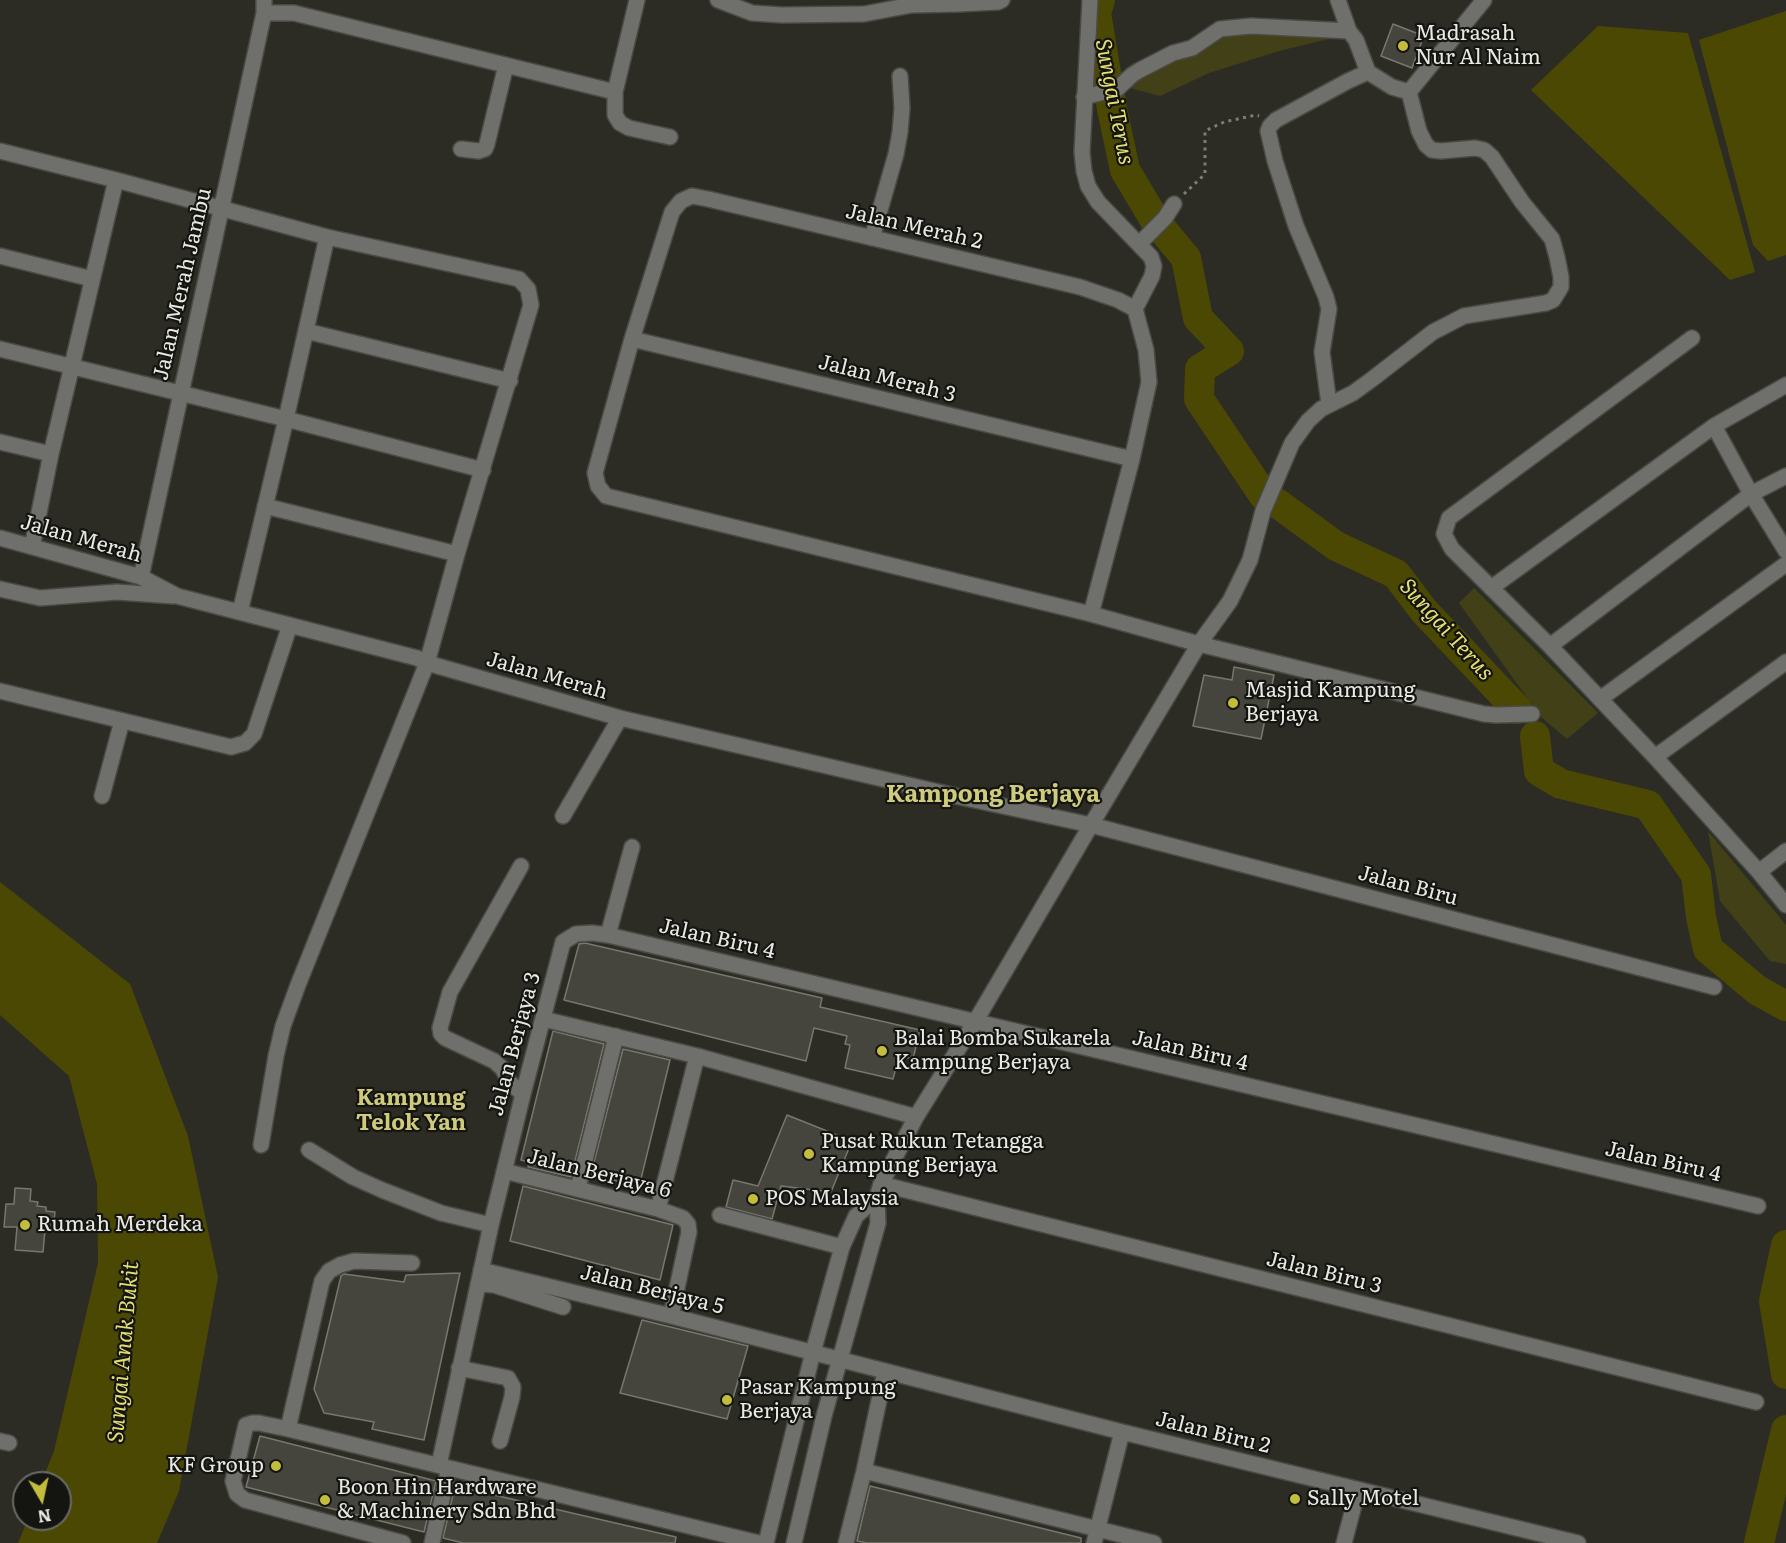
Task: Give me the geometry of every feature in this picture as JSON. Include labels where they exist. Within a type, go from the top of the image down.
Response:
[{"type":"street","points":[[637,0],[615,92],[615,115],[620,123],[629,128],[670,137]]},
{"type":"street","points":[[718,0],[752,13],[782,15],[864,14],[912,4],[998,2],[1002,0]]},
{"type":"street","points":[[1090,0],[1090,96],[1082,152],[1088,186],[1098,202],[1144,238],[1154,266],[1152,276],[1135,309],[1146,350],[1149,382],[1132,459],[1091,614],[1199,644],[1484,714],[1532,714]]},
{"type":"street","points":[[1338,0],[1368,72],[1392,87],[1409,92]]},
{"type":"street","points":[[1409,92],[1484,0]]},
{"type":"street","points":[[264,6],[615,92]]},
{"type":"street","name":"Jalan Merah Jambu","points":[[141,577],[264,6]]},
{"type":"street","points":[[1090,96],[1118,90],[1140,70],[1173,53],[1192,48],[1220,29],[1251,26],[1349,31]]},
{"type":"street","points":[[461,149],[479,151],[485,149],[506,65]]},
{"type":"street","points":[[1329,404],[1322,352],[1329,309],[1296,226],[1268,131],[1276,120],[1368,72]]},
{"type":"street","points":[[872,238],[900,132],[902,108],[900,76]]},
{"type":"street","points":[[766,1543],[813,1352],[842,1247],[856,1216],[879,1190],[916,1117],[975,1022],[1090,825],[1199,644],[1230,601],[1250,560],[1263,511],[1292,443],[1308,421],[1321,409],[1353,393],[1433,332],[1473,314],[1546,303],[1553,300],[1561,287],[1552,238],[1522,202],[1492,157],[1484,150],[1475,148],[1432,150],[1426,145],[1419,131],[1409,92]]},
{"type":"street","points":[[0,151],[327,237],[519,279],[528,289],[531,305],[427,663],[283,1026],[261,1145]]},
{"type":"street","points":[[32,547],[51,454],[116,180]]},
{"type":"street","name":"Jalan Merah 2","points":[[1091,614],[606,496],[598,486],[595,473],[632,339],[672,212],[681,201],[692,196],[1080,287],[1118,300],[1135,309]]},
{"type":"street","points":[[1144,238],[1165,218],[1174,204]]},
{"type":"street","points":[[240,612],[327,237]]},
{"type":"street","points":[[0,256],[92,279]]},
{"type":"street","points":[[306,331],[510,381]]},
{"type":"street","points":[[1692,338],[1449,518],[1444,534],[1452,549],[1550,646],[1655,757],[1786,905]]},
{"type":"street","name":"Jalan Merah 3","points":[[632,339],[1132,459]]},
{"type":"street","points":[[0,350],[286,419],[483,470]]},
{"type":"street","points":[[1491,588],[1714,426],[1786,385]]},
{"type":"street","points":[[1714,426],[1751,494],[1786,550]]},
{"type":"street","points":[[0,442],[51,454]]},
{"type":"street","points":[[1550,646],[1751,494],[1786,476]]},
{"type":"street","points":[[265,506],[457,554]]},
{"type":"street","name":"Jalan Merah","points":[[0,538],[141,577],[177,596],[417,658],[427,663],[620,718],[1090,825]]},
{"type":"street","points":[[1600,699],[1786,564]]},
{"type":"street","points":[[0,589],[40,598],[117,592],[177,596]]},
{"type":"street","points":[[0,691],[231,747],[245,744],[254,734],[290,625]]},
{"type":"street","points":[[1655,757],[1786,662]]},
{"type":"street","points":[[563,816],[620,718]]},
{"type":"street","points":[[102,796],[122,721]]},
{"type":"street","name":"Jalan Biru","points":[[1090,825],[1714,987]]},
{"type":"street","points":[[608,935],[632,847]]},
{"type":"street","points":[[1759,872],[1786,851]]},
{"type":"street","points":[[521,866],[450,992],[440,1028],[445,1038],[494,1061],[503,1069],[509,1082],[523,1094]]},
{"type":"street","name":"Jalan Biru 4","points":[[576,934],[608,935],[1758,1206]]},
{"type":"street","name":"Jalan Berjaya 3","points":[[432,1543],[459,1368],[491,1225],[563,942],[576,934]]},
{"type":"street","points":[[543,1019],[697,1056],[916,1117]]},
{"type":"street","points":[[578,1188],[616,1036]]},
{"type":"street","points":[[658,1209],[697,1056]]},
{"type":"street","points":[[309,1150],[353,1177],[382,1190],[441,1213],[491,1225]]},
{"type":"street","name":"Jalan Berjaya 6","points":[[504,1171],[658,1209],[683,1218],[688,1224],[688,1232],[671,1316]]},
{"type":"street","points":[[794,1543],[824,1416],[878,1223],[879,1190]]},
{"type":"street","name":"Jalan Biru 3","points":[[879,1190],[1756,1402]]},
{"type":"street","points":[[720,1215],[842,1247]]},
{"type":"street","points":[[288,1429],[322,1281],[329,1271],[340,1264],[354,1261],[412,1263]]},
{"type":"street","points":[[479,1277],[503,1288],[563,1307]]},
{"type":"street","name":"Jalan Berjaya 5","points":[[479,1277],[671,1316],[840,1359]]},
{"type":"street","name":"Jalan Biru 2","points":[[840,1359],[1122,1432],[1578,1543]]},
{"type":"street","points":[[459,1368],[508,1378],[513,1387],[512,1397],[500,1441]]},
{"type":"street","points":[[846,1543],[885,1372]]},
{"type":"street","points":[[403,1543],[245,1500],[237,1494],[233,1481],[246,1425],[259,1423],[288,1429],[720,1538],[759,1543]]},
{"type":"street","points":[[1096,1536],[1122,1432]]},
{"type":"street","points":[[864,1471],[1096,1536],[1154,1543]]},
{"type":"street","points":[[1344,1543],[1358,1490]]},
{"type":"path","points":[[1174,204],[1204,174],[1205,131],[1224,122],[1256,115],[1276,120]]},
{"type":"shaded area","points":[[1260,31],[1337,37],[1279,51],[1209,73],[1160,96],[1130,88],[1134,77],[1221,34]]},
{"type":"shaded area","points":[[1474,588],[1598,713],[1567,739],[1541,717],[1459,603]]},
{"type":"shaded area","points":[[1708,831],[1786,925],[1786,964],[1770,961],[1720,901]]},
{"type":"water","points":[[1786,11],[1786,255],[1768,261],[1753,245],[1699,40]]},
{"type":"water","points":[[1598,26],[1688,33],[1755,272],[1730,280],[1531,90]]},
{"type":"water","name":"Sungai Anak Bukit","points":[[0,882],[130,984],[188,1136],[218,1277],[179,1491],[157,1543],[18,1543],[23,1531],[72,1531],[72,1471],[46,1471],[54,1451],[98,1263],[97,1184],[69,1076],[0,1015]]},
{"type":"building","name":"Madrasah Nur Al Naim","points":[[1393,24],[1424,36],[1412,68],[1381,56]]},
{"type":"building","name":"Masjid Kampung Berjaya","points":[[1234,667],[1274,675],[1261,739],[1193,726],[1204,675],[1232,680]]},
{"type":"building","points":[[585,943],[822,998],[820,1007],[920,1030],[913,1059],[899,1056],[893,1079],[845,1068],[850,1045],[845,1044],[847,1036],[814,1028],[806,1061],[564,1000],[579,944]]},
{"type":"building","points":[[553,1031],[604,1044],[571,1177],[528,1167],[529,1162],[521,1160]]},
{"type":"building","points":[[623,1049],[670,1060],[639,1187],[591,1174]]},
{"type":"building","name":"Pusat Rukun Tetangga Kampung Berjaya","points":[[787,1115],[852,1141],[831,1192],[781,1186],[772,1219],[726,1207],[733,1180],[758,1186]]},
{"type":"building","points":[[523,1186],[673,1225],[660,1280],[510,1241]]},
{"type":"building","points":[[15,1188],[31,1189],[30,1201],[38,1202],[37,1206],[46,1207],[46,1211],[55,1212],[53,1230],[45,1230],[43,1252],[15,1250],[17,1227],[4,1227],[6,1204],[14,1204]]},
{"type":"building","points":[[460,1273],[424,1440],[372,1429],[374,1422],[324,1413],[314,1389],[341,1276],[344,1274],[404,1282],[406,1275]]},
{"type":"building","points":[[642,1320],[748,1346],[727,1419],[620,1393]]},
{"type":"building","points":[[260,1436],[436,1481],[424,1532],[246,1487]]},
{"type":"building","points":[[455,1486],[676,1537],[675,1543],[463,1543],[443,1538]]},
{"type":"building","points":[[870,1486],[1081,1538],[1081,1543],[867,1543],[857,1541]]},
{"type":"waterway","name":"Sungai Terus","points":[[1100,0],[1096,13],[1125,170],[1156,222],[1186,258],[1198,318],[1229,351],[1200,369],[1199,399],[1264,496]]},
{"type":"waterway","name":"Sungai Terus","points":[[1277,503],[1336,546],[1396,574],[1424,611],[1517,709]]},
{"type":"waterway","name":"Sungai Terus","points":[[1535,736],[1539,771],[1561,784],[1648,805],[1696,875],[1708,949],[1757,990],[1786,1006]]},
{"type":"waterway","name":"Sungai Terus","points":[[1786,1245],[1774,1301],[1786,1374]]},
{"type":"waterway","name":"Sungai Terus","points":[[1759,1543],[1786,1430]]},
{"type":"place","name":"Madrasah Nur Al Naim","points":[[1403,46]]},
{"type":"place","name":"Masjid Kampung Berjaya","points":[[1233,703]]},
{"type":"place","name":"Balai Bomba Sukarela Kampung Berjaya","points":[[882,1051]]},
{"type":"place","name":"Pusat Rukun Tetangga Kampung Berjaya","points":[[809,1154]]},
{"type":"place","name":"POS Malaysia","points":[[753,1199]]},
{"type":"place","name":"Rumah Merdeka","points":[[25,1225]]},
{"type":"place","name":"Pasar Kampung Berjaya","points":[[727,1400]]},
{"type":"place","name":"KF Group","points":[[276,1466]]},
{"type":"place","name":"Sally Motel","points":[[1295,1499]]},
{"type":"place","name":"Boon Hin Hardware & Machinery Sdn Bhd","points":[[325,1500]]},
{"type":"district","name":"Kampong Berjaya","points":[[993,795]]},
{"type":"district","name":"Kampung Telok Yan","points":[[411,1112]]}]
